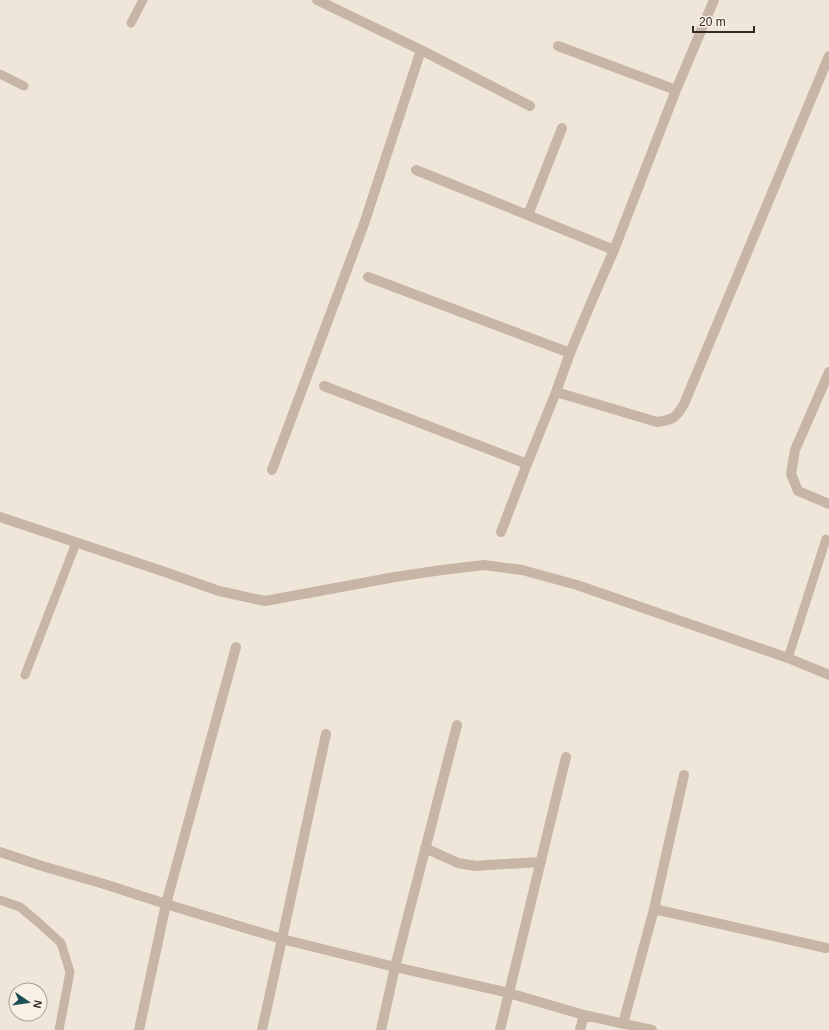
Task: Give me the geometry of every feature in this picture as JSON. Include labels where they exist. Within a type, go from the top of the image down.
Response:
[{"type":"street","points":[[317,0],[421,50],[530,106]]},
{"type":"street","points":[[502,532],[526,464],[556,392],[570,353],[614,250],[676,90],[714,0]]},
{"type":"street","points":[[558,46],[676,90]]},
{"type":"street","points":[[272,470],[364,224],[421,50]]},
{"type":"street","points":[[556,392],[657,422],[668,420],[678,414],[684,404],[829,56]]},
{"type":"street","points":[[528,215],[562,128]]},
{"type":"street","points":[[416,170],[614,250]]},
{"type":"street","points":[[368,277],[570,353]]},
{"type":"street","points":[[829,372],[795,450],[791,474],[798,491],[829,504]]},
{"type":"street","points":[[324,386],[526,464]]},
{"type":"street","points":[[0,517],[219,591],[265,601],[442,570],[484,565],[522,570],[577,585],[788,658],[829,675]]},
{"type":"street","points":[[139,1030],[166,904],[236,647]]},
{"type":"street","points":[[381,1030],[395,967],[457,725]]},
{"type":"street","points":[[262,1030],[326,734]]},
{"type":"street","points":[[500,1030],[566,757]]},
{"type":"street","points":[[623,1024],[654,909],[684,775]]},
{"type":"street","points":[[425,848],[458,863],[476,866],[541,862]]},
{"type":"street","points":[[0,852],[282,939],[509,993],[584,1015],[652,1030]]},
{"type":"street","points":[[654,909],[826,948]]},
{"type":"street","points":[[580,1030],[584,1015]]},
{"type":"lane","points":[[131,22],[143,0]]},
{"type":"lane","points":[[0,74],[24,86]]},
{"type":"lane","points":[[788,658],[826,540]]},
{"type":"lane","points":[[25,675],[76,542]]},
{"type":"lane","points":[[0,900],[20,907],[62,943],[70,972],[59,1030]]}]
